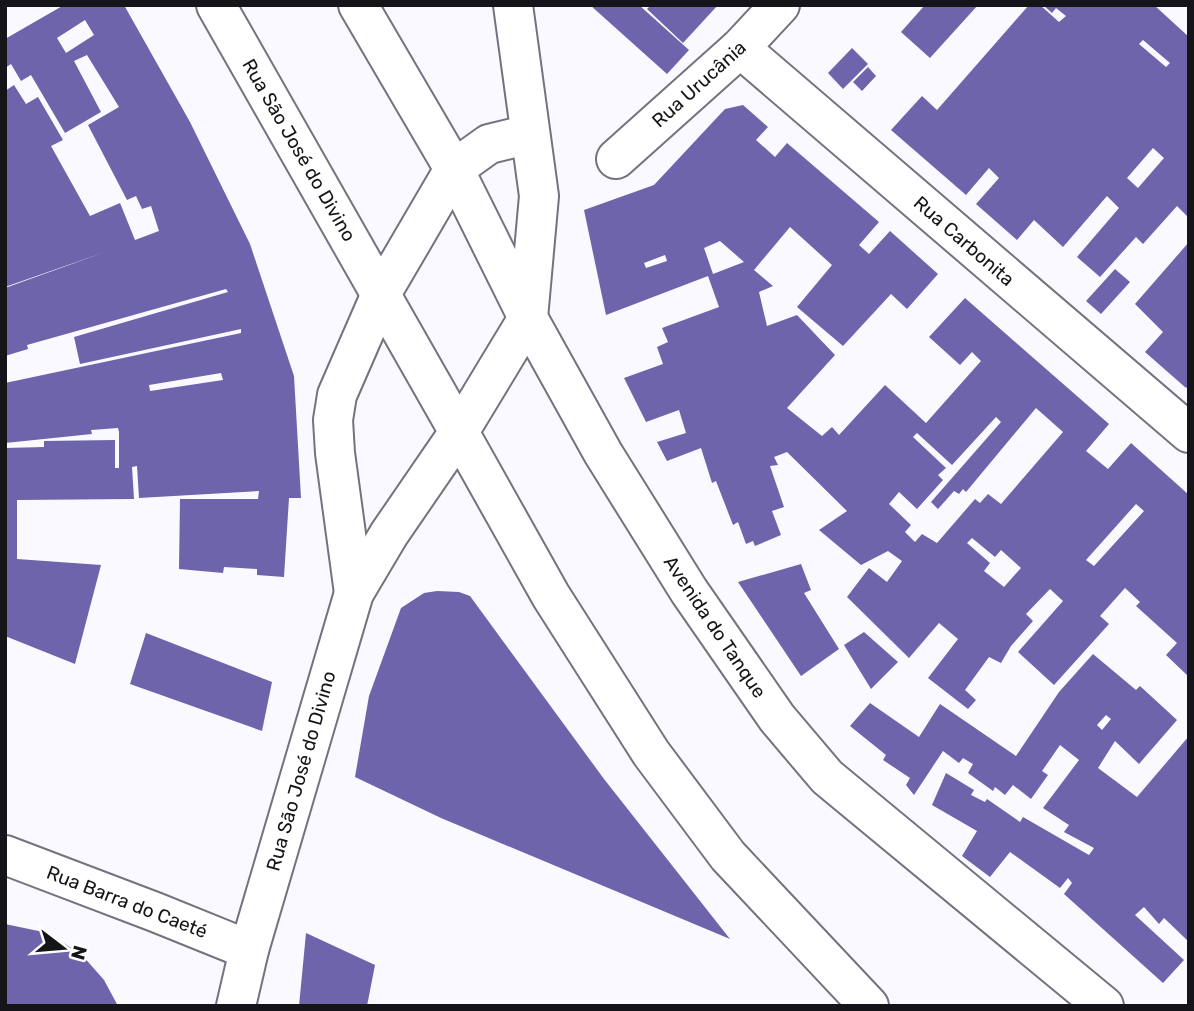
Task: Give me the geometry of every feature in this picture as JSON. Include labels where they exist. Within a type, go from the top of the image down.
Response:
[{"type":"main road","name":"Rua São José do Divino","points":[[216,5],[458,432]]},
{"type":"main road","points":[[358,5],[454,169],[528,318]]},
{"type":"main road","points":[[513,5],[539,196],[528,318]]},
{"type":"main road","name":"Rua Urucânia","points":[[615,159],[740,48],[780,5]]},
{"type":"main road","name":"Rua Carbonita","points":[[740,48],[1189,433]]},
{"type":"main road","points":[[454,169],[489,144],[530,134]]},
{"type":"main road","name":"Rua São José do Divino","points":[[354,593],[335,453],[333,420],[337,394],[381,294],[454,169]]},
{"type":"main road","name":"Rua São José do Divino","points":[[236,1006],[249,950],[354,593],[528,318]]},
{"type":"main road","name":"Avenida do Tanque","points":[[528,318],[603,453],[689,591],[777,718],[827,777],[1104,1006]]},
{"type":"main road","points":[[458,432],[551,596],[651,753],[728,856],[869,1006]]},
{"type":"main road","name":"Rua Barra do Caeté","points":[[5,855],[249,950]]},
{"type":"building","points":[[64,5],[124,5],[190,122],[250,244],[294,376],[301,498],[289,498],[284,577],[257,575],[257,569],[224,567],[223,573],[179,569],[180,499],[258,499],[259,491],[139,498],[137,466],[132,467],[134,499],[17,500],[17,559],[101,565],[75,664],[5,636],[5,448],[44,447],[44,441],[115,440],[115,468],[119,468],[119,432],[118,428],[91,430],[92,434],[5,443],[5,383],[241,333],[241,329],[80,364],[74,337],[228,292],[226,289],[27,345],[28,349],[5,356],[5,288],[108,251],[5,287],[5,91],[14,85],[26,104],[38,97],[63,140],[51,146],[90,216],[120,203],[135,240],[159,231],[151,206],[142,209],[136,196],[127,200],[88,125],[119,107],[87,55],[74,61],[101,112],[65,133],[31,75],[21,81],[11,64],[5,68],[5,39]],"holes":[[[85,20],[94,35],[66,53],[57,38]],[[221,373],[223,380],[150,391],[149,385]]]},
{"type":"building","points":[[590,5],[639,5],[689,50],[667,74]]},
{"type":"building","points":[[648,5],[718,5],[683,43],[647,9]]},
{"type":"building","points":[[925,5],[978,5],[930,58],[901,32]]},
{"type":"building","points":[[1029,5],[1040,5],[1059,22],[1066,16],[1056,8],[1052,13],[1043,5],[1154,5],[1189,37],[1189,218],[1177,206],[1143,244],[1136,237],[1100,277],[1077,257],[1119,208],[1107,196],[1063,247],[1034,220],[1017,240],[976,204],[999,178],[989,168],[966,195],[891,130],[922,96],[937,110]],"holes":[[[1143,40],[1170,63],[1166,67],[1139,44]],[[1153,148],[1164,158],[1138,188],[1127,178]]]},
{"type":"building","points":[[852,48],[868,64],[843,89],[828,73]]},
{"type":"building","points":[[868,67],[876,76],[862,91],[853,82]]},
{"type":"building","points":[[743,105],[768,127],[756,140],[775,157],[787,143],[879,222],[859,245],[869,254],[890,231],[938,274],[907,309],[891,294],[843,346],[797,307],[832,265],[790,227],[754,270],[773,286],[759,292],[767,326],[797,315],[835,355],[787,408],[822,436],[832,427],[839,435],[885,385],[926,423],[981,361],[972,352],[960,365],[929,337],[965,298],[1109,424],[1086,451],[1108,469],[1131,443],[1189,495],[1189,677],[1166,655],[1177,643],[1136,606],[1140,602],[1125,588],[1100,616],[1109,624],[1054,685],[1018,652],[1063,601],[1050,589],[1026,614],[1033,621],[1011,646],[1001,663],[989,657],[965,690],[976,700],[968,709],[928,678],[958,639],[939,623],[909,658],[847,597],[869,568],[887,582],[902,561],[888,551],[861,565],[819,530],[847,511],[787,452],[774,457],[778,465],[770,466],[784,507],[772,511],[781,535],[755,546],[753,541],[746,544],[738,522],[733,525],[716,481],[712,483],[701,448],[667,461],[657,442],[686,433],[679,410],[646,422],[624,378],[663,364],[657,347],[668,342],[662,328],[719,307],[708,276],[606,315],[584,210],[654,185],[725,109]],"holes":[[[720,241],[744,262],[713,274],[704,248]],[[665,255],[667,261],[646,268],[644,263]],[[1036,408],[1063,432],[1001,504],[988,494],[980,503],[975,499],[937,543],[922,534],[915,542],[905,532],[911,525],[889,504],[899,492],[917,509],[943,480],[938,475],[946,468],[913,437],[917,433],[952,465],[996,417],[1001,422],[931,502],[938,509],[954,491],[959,494],[963,489],[966,492]],[[1136,504],[1144,511],[1094,566],[1086,560]],[[972,538],[995,557],[1001,550],[1021,568],[1004,587],[984,571],[990,563],[967,543]]]},
{"type":"building","points":[[1189,242],[1189,385],[1186,388],[1145,352],[1163,332],[1135,304]]},
{"type":"building","points":[[1115,269],[1130,282],[1101,314],[1086,301]]},
{"type":"building","points":[[801,564],[811,590],[804,593],[839,649],[801,676],[738,582]]},
{"type":"building","points":[[459,592],[470,596],[604,779],[730,939],[441,818],[355,777],[369,696],[401,608],[424,593]]},
{"type":"building","points":[[864,632],[898,662],[871,689],[844,645]]},
{"type":"building","points":[[146,633],[272,682],[262,731],[130,684]]},
{"type":"building","points":[[1093,654],[1136,690],[1140,686],[1177,720],[1139,764],[1115,741],[1098,768],[1137,797],[1189,736],[1189,942],[1164,918],[1159,924],[1144,907],[1135,915],[1184,960],[1163,983],[1064,894],[1072,883],[1068,878],[1060,888],[1010,852],[990,877],[962,856],[977,831],[932,805],[946,773],[974,790],[971,795],[985,802],[987,799],[1020,822],[1023,817],[1089,855],[1094,848],[1064,832],[1069,825],[1043,808],[1079,760],[1060,745],[1042,771],[1048,775],[1031,799],[1013,785],[1005,795],[995,787],[993,791],[968,773],[973,764],[963,758],[959,763],[943,751],[914,795],[906,785],[910,778],[883,760],[886,755],[850,726],[870,703],[919,737],[940,704],[1016,756],[1059,692]],"holes":[[[1106,715],[1111,719],[1102,730],[1097,725]]]},
{"type":"building","points":[[5,924],[48,933],[82,955],[104,980],[118,1006],[5,1006]]},
{"type":"building","points":[[306,933],[375,965],[367,1006],[299,1006]]}]
